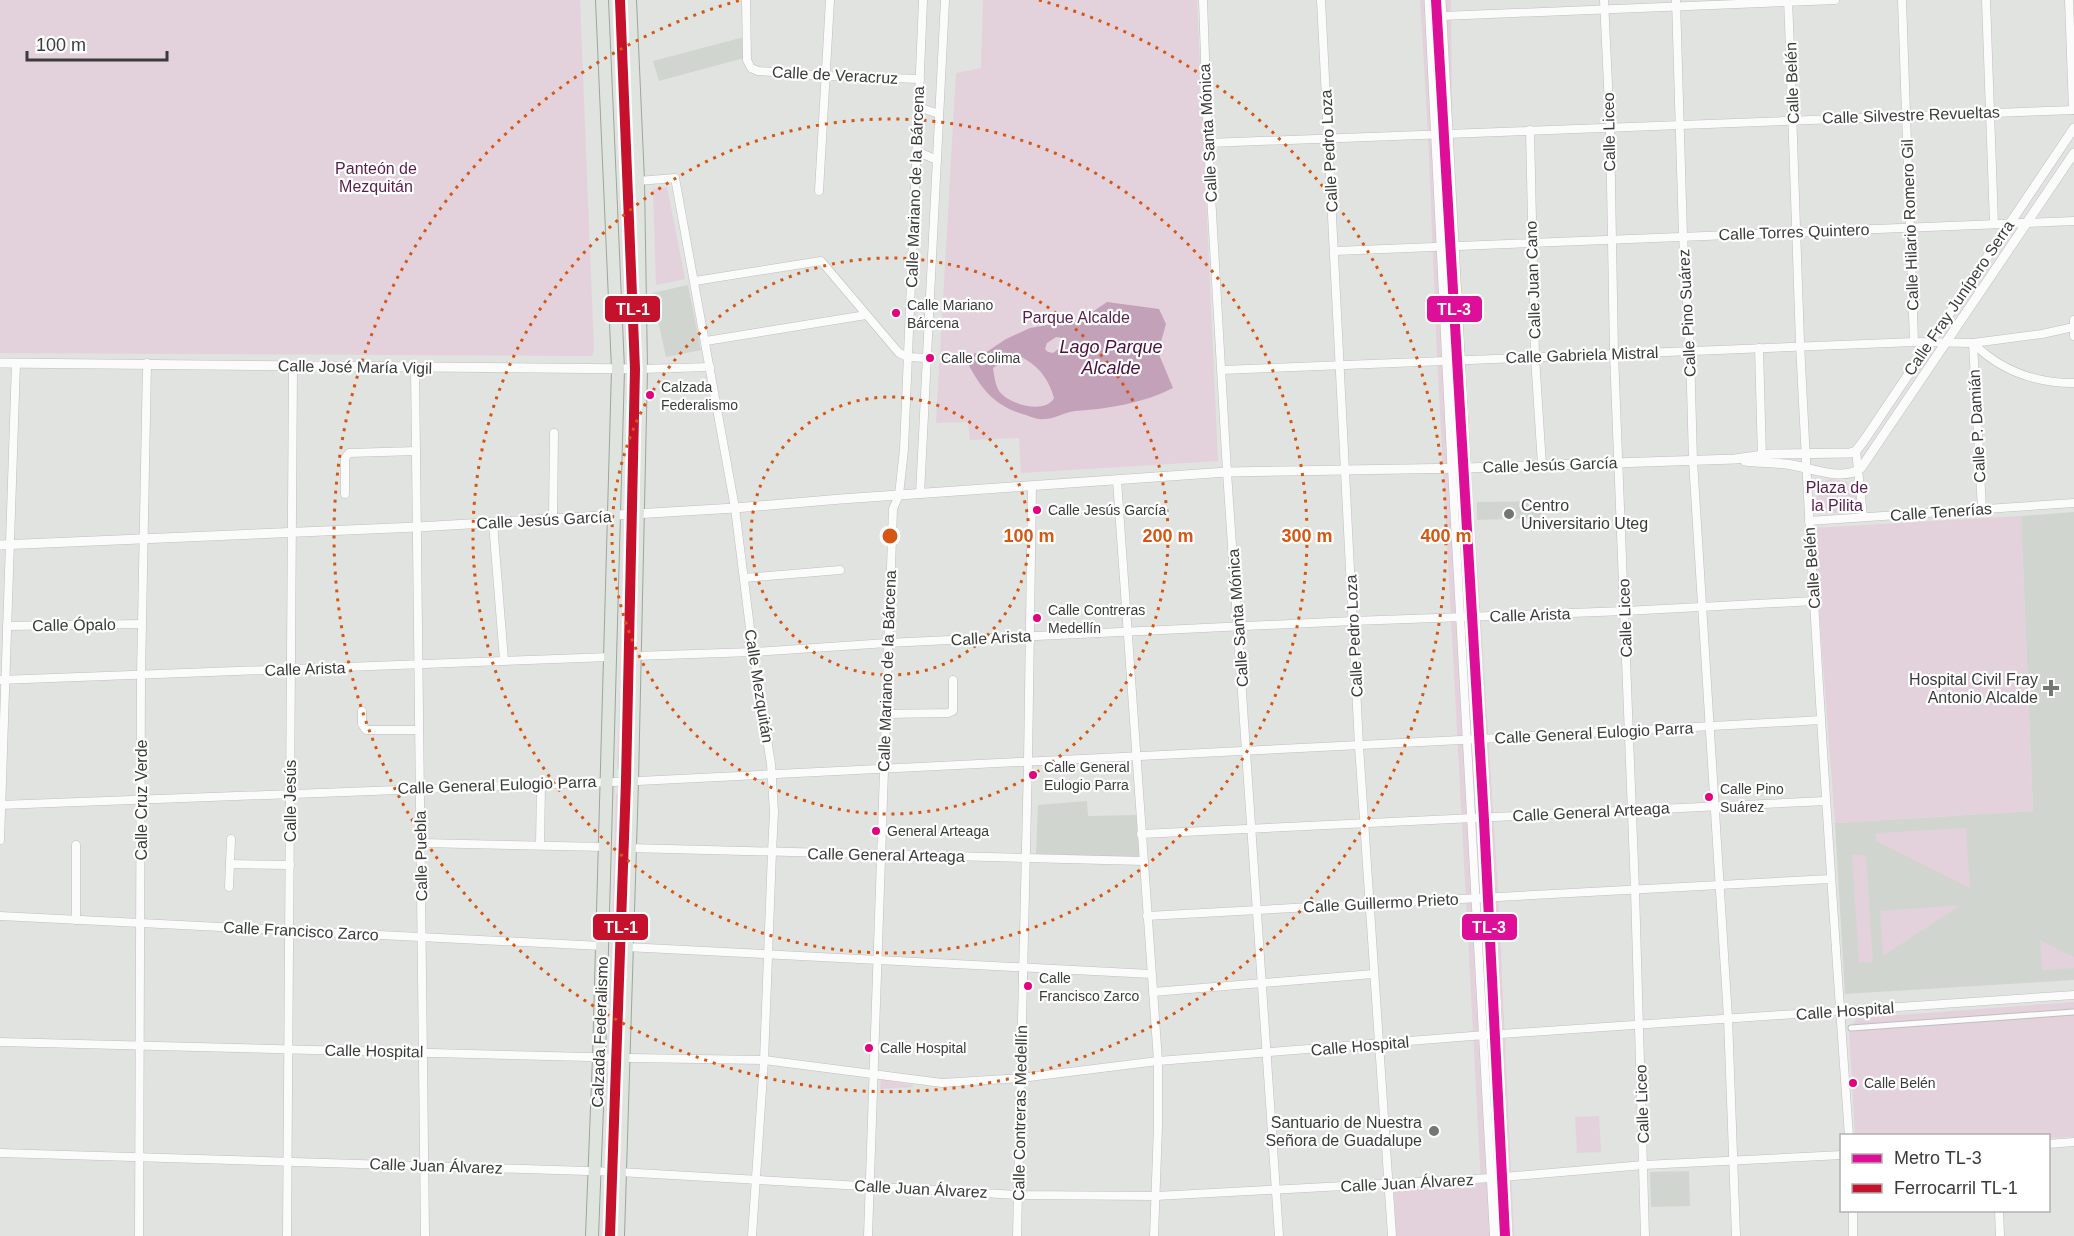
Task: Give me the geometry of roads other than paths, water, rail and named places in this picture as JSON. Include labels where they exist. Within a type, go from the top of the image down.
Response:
[{"type":"main road","name":"Calzada Federalismo","points":[[592,1236],[618,369],[602,0]]},
{"type":"main road","name":"Calzada Federalismo","points":[[618,1236],[632,781],[641,369],[638,181],[630,0]]},
{"type":"street","name":"Calle de Veracruz","points":[[746,0],[747,60],[751,68],[758,71],[825,76],[920,79]]},
{"type":"street","points":[[819,191],[830,0]]},
{"type":"street","name":"Calle Mariano de la Bárcena","points":[[868,1236],[887,643],[893,509],[899,495],[904,449],[923,0]]},
{"type":"street","name":"Calle Mariano de la Bárcena","points":[[920,494],[945,0]]},
{"type":"street","name":"Calle Santa Mónica","points":[[1203,0],[1208,143],[1227,472],[1279,1236]]},
{"type":"street","name":"Calle Pedro Loza","points":[[1321,0],[1359,746],[1392,1236]]},
{"type":"street","points":[[1429,0],[1437,134],[1460,360],[1483,739],[1508,1236]]},
{"type":"street","points":[[1441,0],[1448,134],[1448,361],[1452,468],[1494,1236]]},
{"type":"street","name":"Calle Liceo","points":[[1604,0],[1610,127],[1610,239],[1614,354],[1640,1023],[1645,1236]]},
{"type":"street","points":[[1442,16],[1605,10],[1676,3],[1835,0]]},
{"type":"street","name":"Calle Hilario Romero Gil","points":[[1902,0],[1914,342]]},
{"type":"street","points":[[1986,0],[1994,224]]},
{"type":"street","points":[[2069,0],[2074,110]]},
{"type":"street","name":"Calle Belén","points":[[1788,1],[1795,232],[1809,521],[1830,879],[1849,1134]]},
{"type":"street","name":"Calle Pino Suárez","points":[[1676,3],[1693,461],[1728,1018],[1736,1236]]},
{"type":"street","points":[[918,107],[939,114]]},
{"type":"street","name":"Calle Silvestre Revueltas","points":[[1208,143],[2074,110]]},
{"type":"street","name":"Calle Fray Junípero Serra","points":[[1856,451],[2074,128]]},
{"type":"street","name":"Calle Juan Cano","points":[[1530,130],[1535,357],[1542,465]]},
{"type":"street","points":[[916,151],[937,160]]},
{"type":"street","name":"Calle Fray Junípero Serra","points":[[1858,471],[1866,463],[2074,153]]},
{"type":"street","name":"Calle Mezquitán","points":[[638,181],[675,178],[735,508],[753,652],[772,774],[774,813],[764,1060],[752,1236]]},
{"type":"street","name":"Calle Torres Quintero","points":[[1335,250],[2074,222]]},
{"type":"street","points":[[695,281],[819,260],[824,263],[899,353],[908,357],[927,358]]},
{"type":"street","points":[[706,341],[866,315]]},
{"type":"street","points":[[2074,320],[2074,336]]},
{"type":"street","name":"Calle Gabriela Mistral","points":[[1222,370],[1929,341],[1973,343],[2042,334],[2074,327]]},
{"type":"street","points":[[1973,343],[1991,360],[2017,373],[2042,381],[2074,383]]},
{"type":"street","name":"Calle P. Damián","points":[[1973,343],[1982,509]]},
{"type":"street","points":[[1759,348],[1762,459]]},
{"type":"street","name":"Calle José María Vigil","points":[[0,363],[415,368],[710,367]]},
{"type":"street","points":[[0,840],[3,680],[7,626],[5,545],[16,363]]},
{"type":"street","name":"Calle Cruz Verde","points":[[139,1236],[141,624],[147,363]]},
{"type":"street","name":"Calle Jesús","points":[[287,1236],[293,367]]},
{"type":"street","name":"Calle Puebla","points":[[415,368],[425,1236]]},
{"type":"street","points":[[553,519],[554,433]]},
{"type":"street","points":[[345,495],[345,458],[349,453],[416,451]]},
{"type":"street","points":[[1856,451],[1863,516]]},
{"type":"street","name":"Calle Jesús García","points":[[5,545],[614,516],[1227,472],[1466,468],[1762,459],[1856,451]]},
{"type":"street","name":"Calle Jesús García","points":[[1762,459],[1807,469],[1840,473],[1858,471]]},
{"type":"street","points":[[1118,480],[1158,1062],[1154,1236]]},
{"type":"street","name":"Calle Contreras Medellín","points":[[1017,1236],[1032,486]]},
{"type":"street","name":"Calle Tenerías","points":[[1809,521],[2074,503]]},
{"type":"street","points":[[493,523],[504,660]]},
{"type":"street","points":[[744,578],[840,570]]},
{"type":"street","name":"Calle Arista","points":[[635,656],[753,652],[887,643],[1239,626],[1702,608],[1814,601]]},
{"type":"street","name":"Calle Ópalo","points":[[7,626],[141,624]]},
{"type":"street","name":"Calle Arista","points":[[3,680],[610,657]]},
{"type":"street","points":[[885,714],[953,711],[953,680]]},
{"type":"street","points":[[362,711],[362,724],[366,730],[419,730]]},
{"type":"street","name":"Calle General Eulogio Parra","points":[[1,805],[632,781],[1359,746],[1821,720]]},
{"type":"street","points":[[540,845],[541,784]]},
{"type":"street","name":"Calle General Arteaga","points":[[1141,834],[1826,801]]},
{"type":"street","points":[[229,887],[231,839]]},
{"type":"street","points":[[421,843],[605,847]]},
{"type":"street","points":[[76,845],[76,920]]},
{"type":"street","name":"Calle General Arteaga","points":[[629,848],[1143,861]]},
{"type":"street","points":[[230,864],[290,865]]},
{"type":"street","name":"Calle Guillermo Prieto","points":[[1147,916],[1830,879]]},
{"type":"street","name":"Calle Francisco Zarco","points":[[0,916],[602,946]]},
{"type":"street","points":[[626,947],[1151,974]]},
{"type":"street","points":[[1152,992],[1373,974]]},
{"type":"street","name":"Calle Hospital","points":[[0,1042],[764,1060],[875,1073],[930,1083],[1020,1078],[1158,1062],[1640,1023],[2074,996]]},
{"type":"street","points":[[1851,1028],[2074,1012]]},
{"type":"street","points":[[2050,1144],[2074,1142]]},
{"type":"street","name":"Calle Juan Álvarez","points":[[0,1153],[595,1171],[1018,1195],[1156,1196],[1492,1178],[1644,1164],[1840,1155]]},
{"type":"street","points":[[1853,1212],[1853,1236]]},
{"type":"street","points":[[1999,1212],[2000,1236]]},
{"type":"water","name":"Lago Parque Alcalde","points":[[1107,302],[1159,309],[1166,324],[1158,352],[1173,388],[1150,398],[1125,404],[1040,419],[997,402],[978,381],[967,362],[975,353],[985,353],[1006,339],[1030,328],[1082,319]],"holes":[[[1056,337],[1062,338],[1065,341],[1064,345],[1053,353],[1048,352],[1045,349],[1047,343]],[[1015,354],[1035,366],[1045,377],[1054,398],[1049,403],[1043,406],[1026,406],[1010,400],[999,391],[993,368]]]},
{"type":"metro line","name":"TL-3","points":[[1436,0],[1484,820],[1505,1236]]},
{"type":"rail line","name":"TL-1","points":[[610,1236],[626,781],[635,369],[620,0]]},
{"type":"place","name":"Calle Mariano Bárcena","points":[[896,313]]},
{"type":"place","name":"Calle Colima","points":[[930,358]]},
{"type":"place","name":"Calzada Federalismo","points":[[650,395]]},
{"type":"place","name":"Calle Jesús García","points":[[1037,510]]},
{"type":"place","name":"Centro Universitario Uteg","points":[[1509,514]]},
{"type":"place","name":"Calle Contreras Medellín","points":[[1037,618]]},
{"type":"place","name":"Hospital Civil Fray Antonio Alcalde","points":[[2051,688]]},
{"type":"place","name":"Calle General Eulogio Parra","points":[[1033,775]]},
{"type":"place","name":"Calle Pino Suárez","points":[[1709,797]]},
{"type":"place","name":"General Arteaga","points":[[876,831]]},
{"type":"place","name":"Calle Francisco Zarco","points":[[1028,986]]},
{"type":"place","name":"Calle Hospital","points":[[869,1048]]},
{"type":"place","name":"Calle Belén","points":[[1853,1083]]},
{"type":"place","name":"Santuario de Nuestra Señora de Guadalupe","points":[[1434,1131]]},
{"type":"park label","name":"Panteón de Mezquitán","points":[[376,177]]},
{"type":"park label","name":"Parque Alcalde","points":[[1076,317]]},
{"type":"park label","name":"Plaza de la Pilita","points":[[1837,496]]}]
